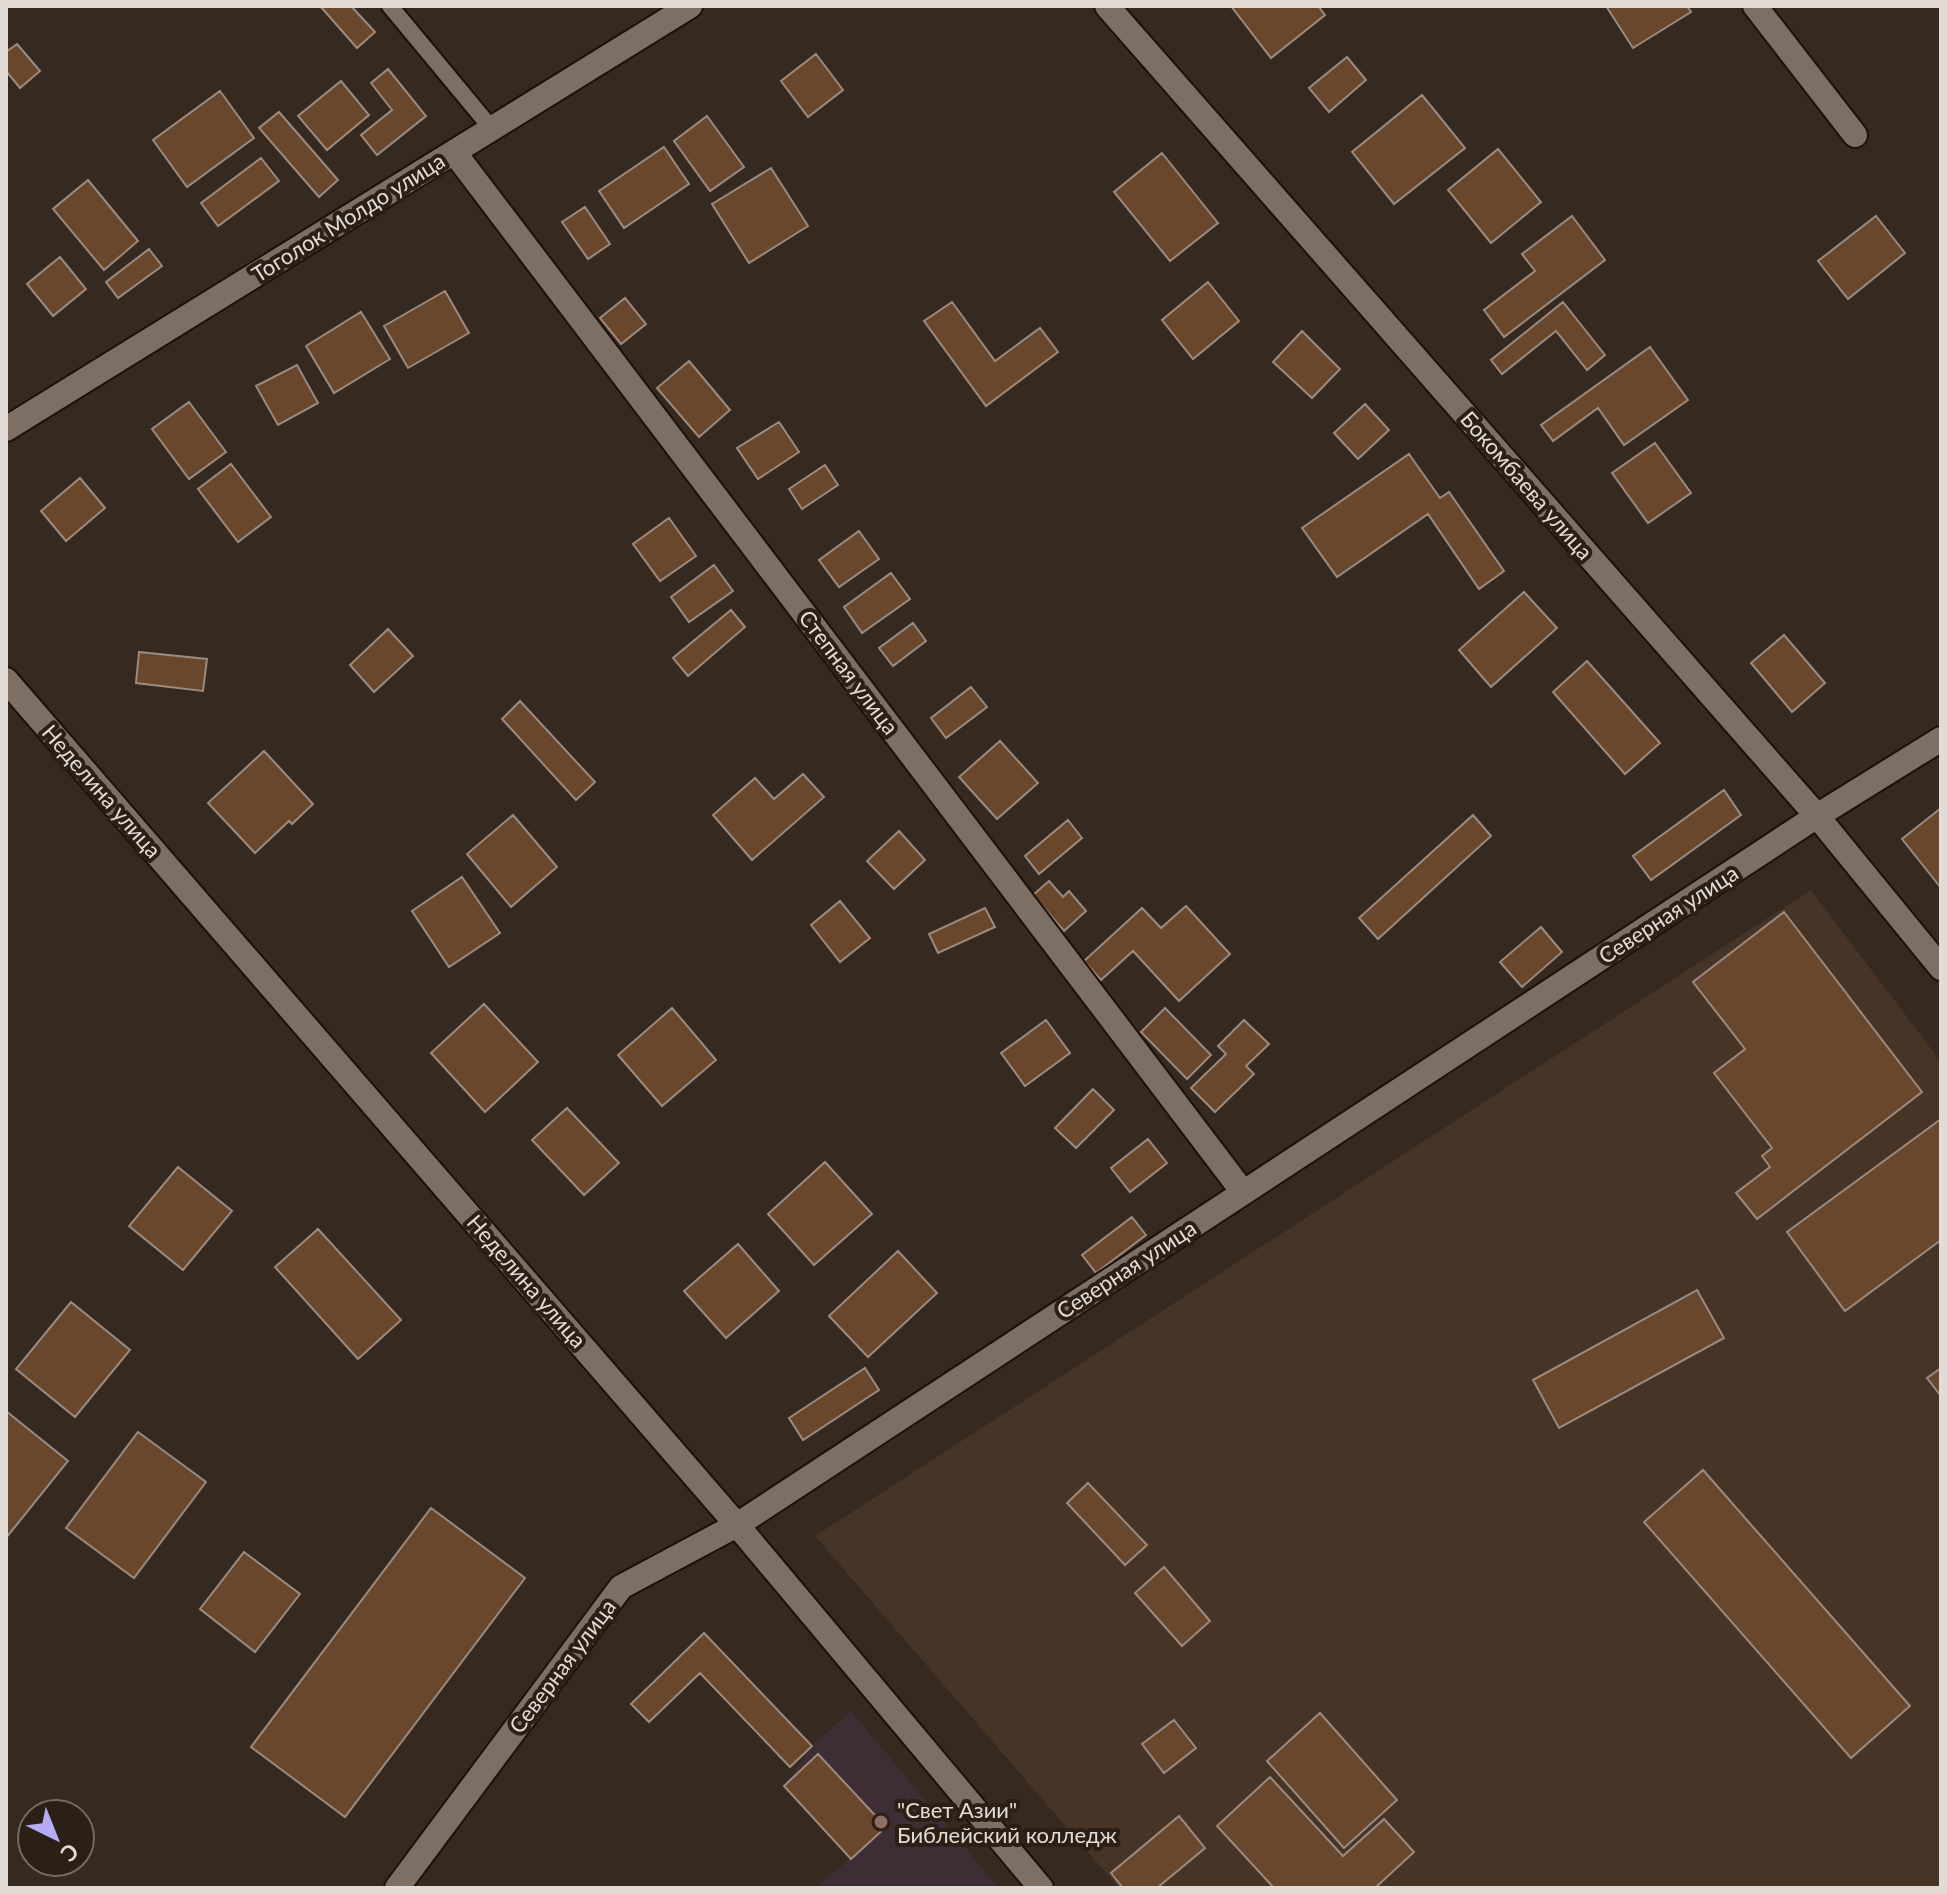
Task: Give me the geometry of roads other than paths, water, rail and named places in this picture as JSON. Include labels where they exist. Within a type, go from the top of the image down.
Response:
[{"type":"street","name":"Тоголок Молдо улица","points":[[6,429],[690,6]]},
{"type":"street","name":"Бокомбаева улица","points":[[1107,6],[1817,816],[1941,968]]},
{"type":"street","points":[[1755,6],[1855,135]]},
{"type":"street","name":"Степная улица","points":[[454,152],[1243,1192]]},
{"type":"street","name":"Неделина улица","points":[[6,680],[737,1525],[1041,1888]]},
{"type":"street","name":"Северная улица","points":[[397,1888],[621,1587],[737,1525],[1817,816],[1941,739]]},
{"type":"lane","points":[[390,6],[492,129]]},
{"type":"place","name":"\"Свет Азии\" Библейский колледж","points":[[881,1822]]}]
